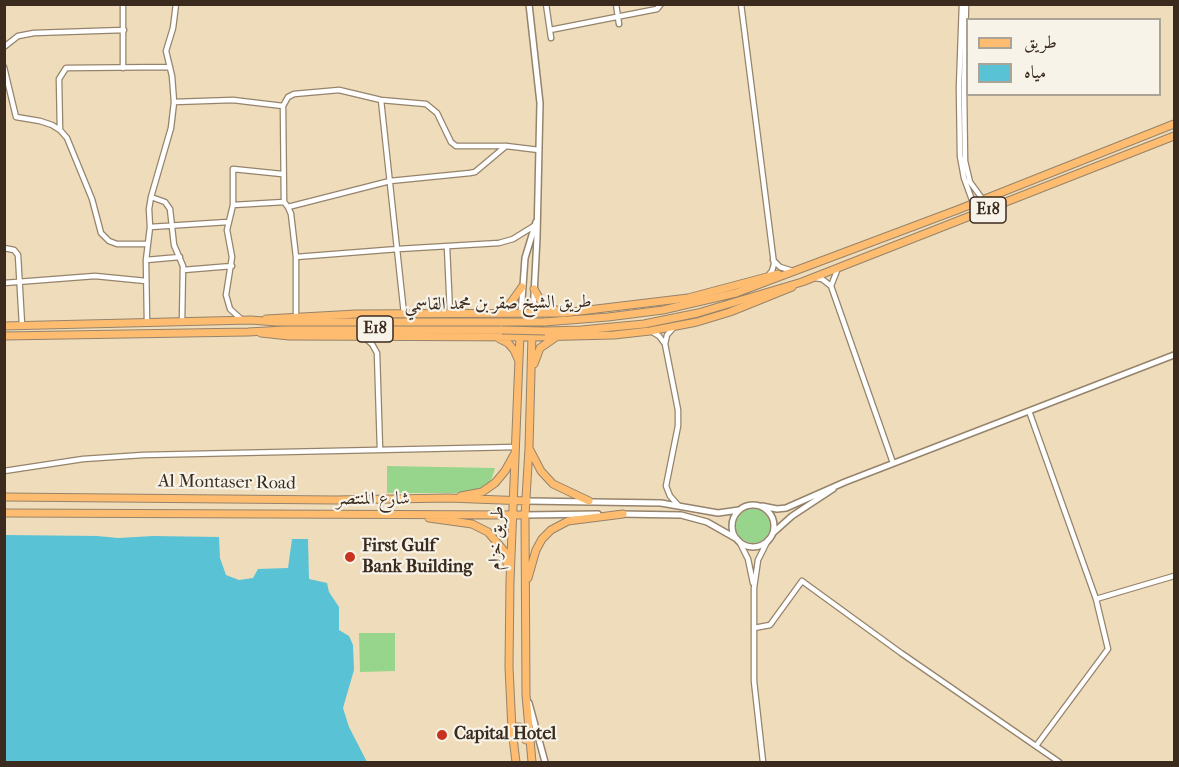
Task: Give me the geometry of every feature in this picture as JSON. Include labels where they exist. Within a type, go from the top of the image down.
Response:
[{"type":"main road","points":[[1159,131],[1174,118]]},
{"type":"main road","name":"طريق الشيخ صقر بن محمد القاسمي","points":[[4,336],[502,326],[608,317],[686,305],[736,293],[1174,124]]},
{"type":"main road","name":"طريق الشيخ صقر بن محمد القاسمي","points":[[4,326],[247,320],[502,326],[545,331],[644,324],[698,313],[814,278],[1174,137]]},
{"type":"main road","points":[[247,320],[404,314],[533,315],[563,313],[688,298],[803,268]]},
{"type":"main road","points":[[248,332],[289,336],[614,335],[650,331],[730,312],[776,295],[802,282]]},
{"type":"main road","points":[[494,314],[507,308],[522,287]]},
{"type":"main road","points":[[534,289],[542,303],[563,313]]},
{"type":"main road","name":"طريق خزام","points":[[516,762],[512,727],[510,581],[521,314]]},
{"type":"main road","name":"طريق خزام","points":[[532,762],[526,694],[525,515],[533,315]]},
{"type":"main road","points":[[531,372],[540,348],[556,336]]},
{"type":"main road","points":[[492,337],[501,339],[512,347],[518,358],[519,367]]},
{"type":"main road","points":[[529,448],[541,471],[553,484],[589,501]]},
{"type":"main road","points":[[448,498],[482,492],[495,483],[506,471],[516,449]]},
{"type":"main road","name":"Al Montaser Road","points":[[4,497],[336,500],[448,498]]},
{"type":"main road","points":[[448,498],[527,501]]},
{"type":"main road","name":"شارع المنتصر","points":[[4,513],[525,515]]},
{"type":"main road","points":[[406,514],[472,524],[488,532],[505,552],[510,581]]},
{"type":"main road","points":[[525,586],[536,550],[551,530],[568,521],[623,514]]},
{"type":"main road","points":[[512,727],[520,727],[524,730],[527,755],[532,762]]},
{"type":"street","points":[[123,4],[123,68]]},
{"type":"street","points":[[529,4],[538,75],[539,150],[533,315]]},
{"type":"street","points":[[546,4],[551,38]]},
{"type":"street","points":[[616,4],[619,24]]},
{"type":"street","points":[[550,30],[657,9],[661,4]]},
{"type":"street","points":[[741,4],[773,260],[773,268],[766,277]]},
{"type":"street","points":[[964,4],[965,161],[970,182],[981,197]]},
{"type":"street","points":[[964,4],[959,87],[960,156],[963,178],[972,200]]},
{"type":"street","points":[[147,323],[146,244],[150,227],[151,197],[170,135],[174,102],[166,51],[173,28],[175,6]]},
{"type":"street","points":[[4,47],[18,36],[34,33],[124,30]]},
{"type":"street","points":[[4,67],[16,117],[40,121],[60,130],[69,143],[92,199],[101,233],[109,241],[117,244],[146,244]]},
{"type":"street","points":[[60,130],[59,79],[63,71],[71,67],[170,67]]},
{"type":"street","points":[[296,317],[296,257],[291,214],[284,202],[282,174],[283,105],[291,95],[334,89],[381,100],[426,104],[437,112],[451,142],[456,146],[539,150]]},
{"type":"street","points":[[174,102],[232,100],[283,105]]},
{"type":"street","points":[[381,100],[404,314]]},
{"type":"street","points":[[288,207],[390,181],[475,172],[506,147]]},
{"type":"street","points":[[247,320],[230,309],[226,289],[232,266],[227,230],[233,205],[233,169],[282,174]]},
{"type":"street","points":[[151,197],[169,205],[174,245],[183,270],[182,322]]},
{"type":"street","points":[[233,205],[284,202]]},
{"type":"street","points":[[150,227],[228,222]]},
{"type":"street","points":[[296,257],[504,242],[535,223]]},
{"type":"street","points":[[521,314],[526,252],[535,223]]},
{"type":"street","points":[[447,247],[450,313]]},
{"type":"street","points":[[4,249],[11,248],[16,252],[22,325]]},
{"type":"street","points":[[146,260],[180,257]]},
{"type":"street","points":[[773,260],[780,267],[793,271]]},
{"type":"street","points":[[183,270],[232,266]]},
{"type":"street","points":[[831,286],[838,268]]},
{"type":"street","points":[[4,283],[91,276],[146,281]]},
{"type":"street","points":[[814,278],[822,279],[831,286],[893,463]]},
{"type":"street","points":[[221,321],[230,309]]},
{"type":"street","points":[[675,326],[667,335],[665,344],[678,419],[666,486],[670,496],[678,505]]},
{"type":"street","points":[[650,331],[665,344]]},
{"type":"street","points":[[360,336],[372,344],[377,353],[380,450]]},
{"type":"street","points":[[527,501],[678,505],[718,513],[739,510],[750,504],[777,509],[786,508],[844,482],[1174,355]]},
{"type":"street","points":[[1029,411],[1096,599],[1108,649],[1036,746]]},
{"type":"street","points":[[4,471],[83,459],[143,455],[516,449]]},
{"type":"street","points":[[738,540],[750,546],[756,546],[770,537],[792,516],[844,482]]},
{"type":"street","points":[[762,506],[774,521],[770,537],[758,560],[754,588],[754,681],[763,762]]},
{"type":"street","points":[[739,510],[732,522],[732,528],[748,559],[754,588]]},
{"type":"street","name":"شارع المنتصر","points":[[525,515],[681,515],[707,522],[738,540]]},
{"type":"street","points":[[1096,599],[1174,576]]},
{"type":"street","points":[[753,628],[770,625],[802,581],[901,653],[1059,762]]},
{"type":"street","points":[[526,694],[545,762]]},
{"type":"green space","points":[[387,466],[495,468],[491,481],[482,489],[470,493],[387,493]]},
{"type":"green space","points":[[753,509],[765,514],[770,526],[765,538],[753,543],[741,538],[736,526],[741,514]]},
{"type":"green space","points":[[359,633],[395,633],[395,671],[360,672]]},
{"type":"water","points":[[5,535],[118,538],[219,537],[220,558],[226,575],[239,580],[253,578],[258,569],[288,568],[292,539],[308,539],[309,579],[327,583],[329,592],[339,607],[339,630],[349,636],[353,645],[354,670],[343,708],[349,727],[367,762],[5,762]]},
{"type":"place","name":"First Gulf Bank Building","points":[[350,557]]},
{"type":"place","name":"Capital Hotel","points":[[442,735]]}]
